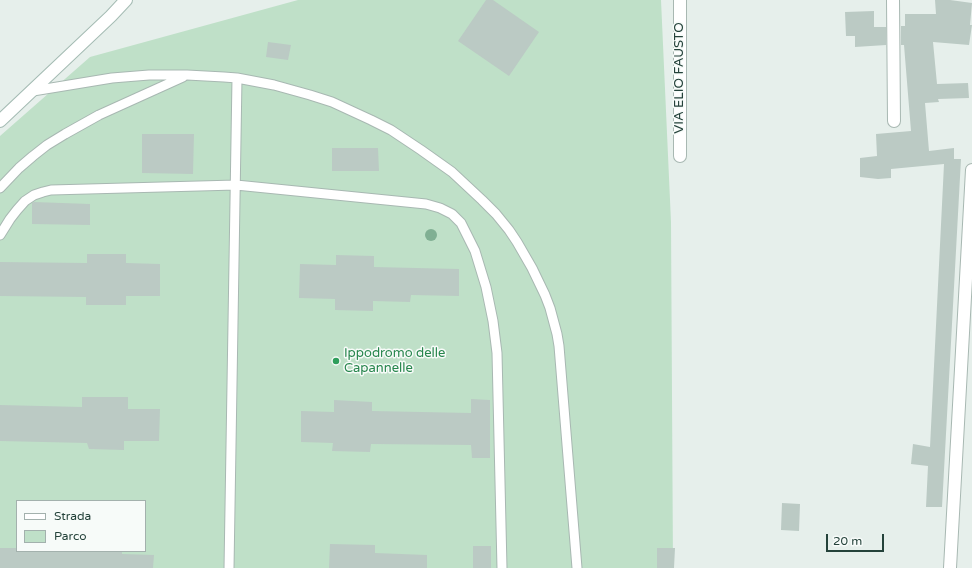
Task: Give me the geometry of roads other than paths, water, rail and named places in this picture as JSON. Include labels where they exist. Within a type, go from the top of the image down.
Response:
[{"type":"street","points":[[0,121],[33,91],[126,0]]},
{"type":"street","name":"VIA ELIO FAUSTO","points":[[680,0],[680,156]]},
{"type":"street","points":[[893,0],[894,121]]},
{"type":"street","points":[[950,568],[972,170]]},
{"type":"lane","points":[[33,91],[112,78],[149,75],[187,75],[237,78],[274,85],[325,100],[391,130],[438,161],[468,186],[496,214],[517,242],[532,268],[550,308],[557,334],[560,357],[577,568]]},
{"type":"lane","points":[[0,188],[18,168],[47,145],[64,134],[99,115],[187,75]]},
{"type":"lane","points":[[230,568],[237,78]]},
{"type":"lane","points":[[0,235],[10,219],[25,202],[34,196],[51,190],[236,186],[426,204],[446,210],[456,217],[461,223],[475,251],[490,305],[496,354],[502,568]]},
{"type":"place","name":"Ippodromo delle Capannelle","points":[[336,361]]}]
